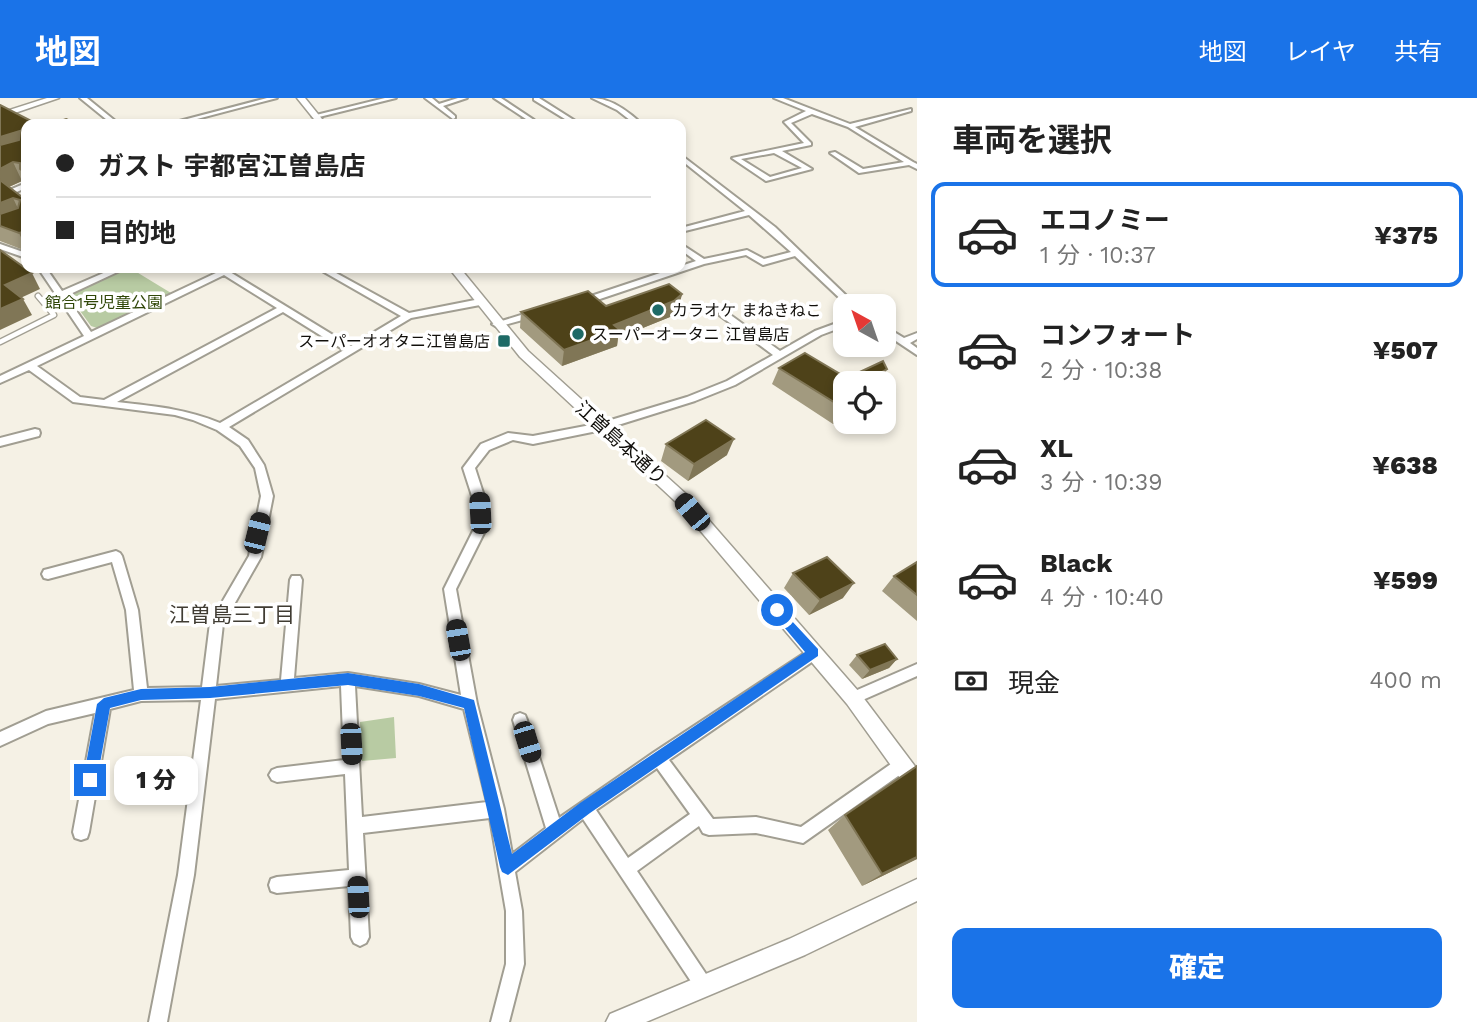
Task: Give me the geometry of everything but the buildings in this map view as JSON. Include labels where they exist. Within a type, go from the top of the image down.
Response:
[{"type":"street","points":[[2,114],[55,98]]},
{"type":"street","points":[[83,98],[110,119]]},
{"type":"street","points":[[301,98],[317,119]]},
{"type":"street","points":[[314,116],[393,98]]},
{"type":"street","points":[[428,98],[453,117]]},
{"type":"street","points":[[438,106],[464,98]]},
{"type":"street","points":[[497,98],[530,119]]},
{"type":"street","points":[[596,98],[632,119]]},
{"type":"street","points":[[777,98],[850,126],[914,165]]},
{"type":"street","points":[[195,119],[269,99]]},
{"type":"street","points":[[510,106],[539,99],[569,119]]},
{"type":"street","points":[[456,101],[466,109]]},
{"type":"street","points":[[850,126],[913,109],[917,113]]},
{"type":"street","points":[[776,150],[808,169],[769,179],[735,159],[746,156],[776,150],[808,144],[787,122],[810,112]]},
{"type":"street","points":[[2,114],[16,120]]},
{"type":"street","points":[[833,153],[862,171],[914,165]]},
{"type":"street","points":[[901,157],[917,153]]},
{"type":"street","points":[[686,161],[751,212],[840,294]]},
{"type":"street","points":[[686,168],[692,166]]},
{"type":"street","points":[[0,197],[21,187]]},
{"type":"street","points":[[686,229],[751,212]]},
{"type":"street","points":[[0,246],[21,254]]},
{"type":"street","points":[[686,250],[702,262]]},
{"type":"street","points":[[686,267],[747,251],[763,262],[796,253]]},
{"type":"street","points":[[45,273],[89,336]]},
{"type":"street","points":[[60,295],[111,273]]},
{"type":"street","points":[[0,380],[217,273]]},
{"type":"street","points":[[231,273],[350,349]]},
{"type":"street","points":[[330,273],[408,316]]},
{"type":"street","name":"江曽島本通り","points":[[458,273],[497,324],[537,368],[681,498],[853,698],[917,785]]},
{"type":"street","points":[[574,304],[668,273]]},
{"type":"street","points":[[221,427],[408,316],[480,302]]},
{"type":"street","points":[[107,402],[283,308]]},
{"type":"street","points":[[497,324],[548,311]]},
{"type":"street","points":[[722,313],[780,356]]},
{"type":"street","points":[[500,1022],[515,964],[514,911],[496,809],[470,704],[450,589],[481,527],[479,499],[469,468],[485,447],[512,436],[533,440],[602,426],[721,387],[818,333],[833,327]]},
{"type":"street","points":[[903,342],[917,336]]},
{"type":"street","points":[[896,337],[917,352]]},
{"type":"street","points":[[30,366],[77,400],[175,412],[221,427],[244,443],[260,468],[267,496],[254,557],[217,622],[186,875],[158,1022]]},
{"type":"street","points":[[0,442],[35,433]]},
{"type":"street","points":[[48,574],[116,556],[132,610],[141,695]]},
{"type":"street","points":[[288,685],[296,580]]},
{"type":"street","points":[[508,867],[585,808],[814,653]]},
{"type":"street","points":[[853,698],[917,670]]},
{"type":"street","points":[[0,739],[46,718],[141,695],[210,693],[348,679],[419,690],[470,704]]},
{"type":"street","points":[[348,679],[360,937]]},
{"type":"street","points":[[80,832],[104,704]]},
{"type":"street","points":[[520,720],[555,831]]},
{"type":"street","points":[[658,758],[709,827],[756,825],[803,835],[903,764]]},
{"type":"street","points":[[277,775],[352,766]]},
{"type":"street","points":[[585,808],[704,986]]},
{"type":"street","points":[[355,826],[496,809]]},
{"type":"street","points":[[626,869],[700,816]]},
{"type":"street","points":[[277,886],[357,877]]},
{"type":"street","points":[[618,1022],[797,947],[917,890]]},
{"type":"lane","points":[[0,342],[54,315],[38,296]]},
{"type":"green space","name":"館合1号児童公園","points":[[118,273],[138,273],[171,293],[97,328],[91,326],[70,297],[74,292]]},
{"type":"green space","points":[[394,717],[396,758],[362,761],[360,722]]},
{"type":"place","name":"カラオケ まねきねこ","points":[[658,310]]},
{"type":"place","name":"スーパーオータニ 江曽島店","points":[[578,334]]},
{"type":"place","name":"スーパーオオタニ江曽島店","points":[[504,341]]},
{"type":"district","name":"江曽島三丁目","points":[[232,614]]},
{"type":"route","points":[[90,780],[104,704],[141,695],[210,693],[348,679],[419,690],[470,704],[508,867],[585,808],[814,653],[777,610]]}]
